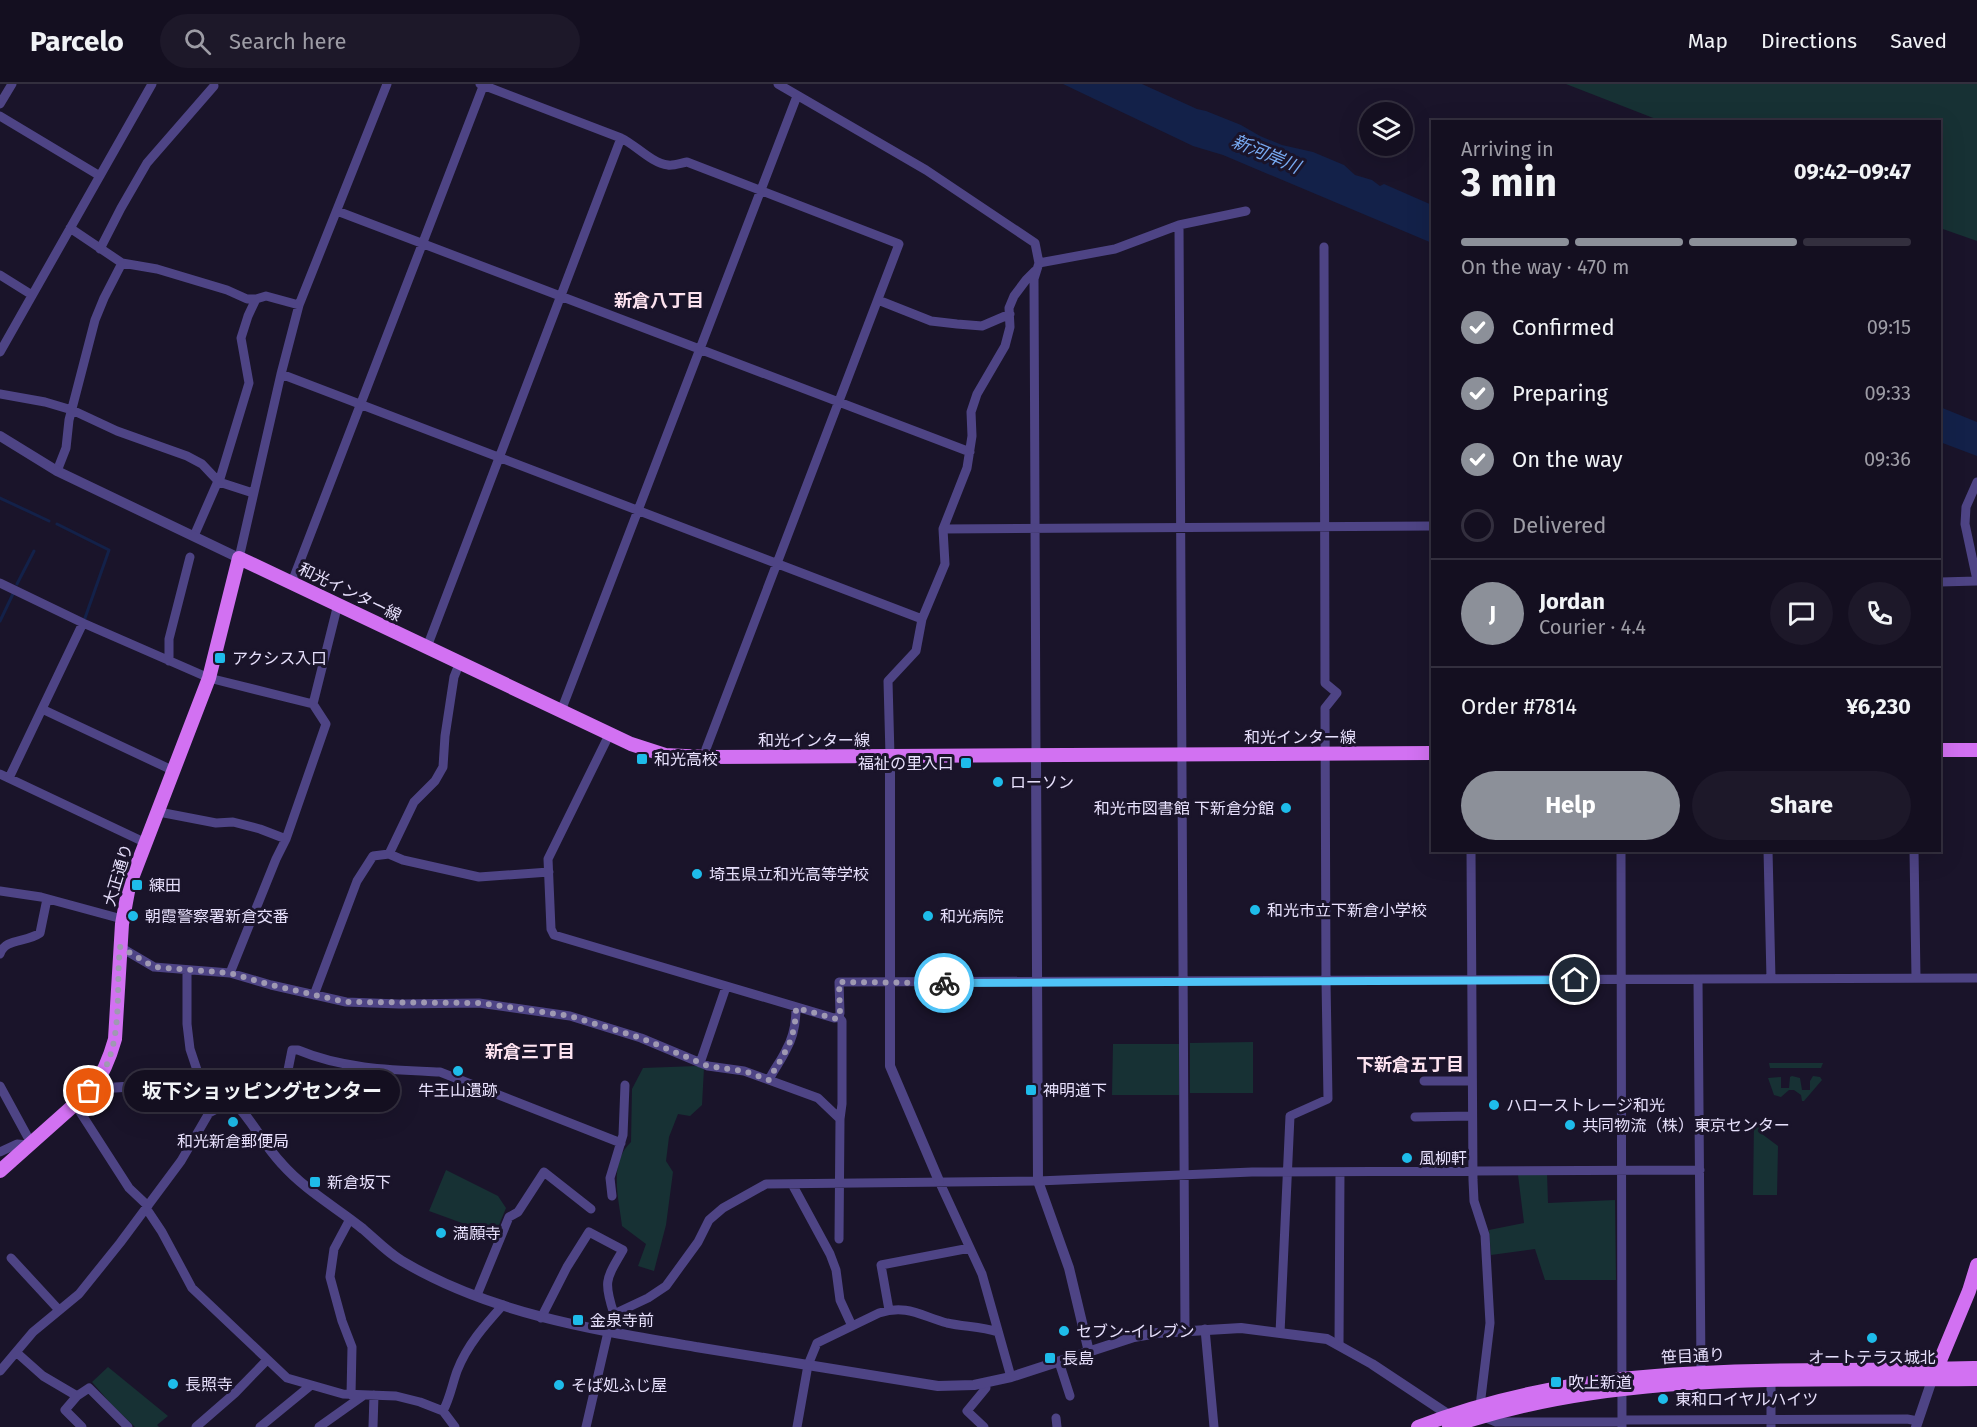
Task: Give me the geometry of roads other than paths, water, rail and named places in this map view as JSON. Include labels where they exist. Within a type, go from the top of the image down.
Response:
[{"type":"main road","name":"和光インター線","points":[[238,558],[561,711],[657,753],[706,757],[1431,753]]},
{"type":"main road","name":"大正通り","points":[[0,1171],[92,1089],[105,1069],[115,1038],[122,919],[129,886],[209,678],[238,558]]},
{"type":"main road","points":[[1941,750],[1977,750]]},
{"type":"main road","points":[[1935,1374],[1977,1265]]},
{"type":"main road","name":"笹目通り","points":[[1623,1383],[1771,1381],[1935,1374],[1977,1368]]},
{"type":"main road","name":"笹目通り","points":[[1418,1427],[1457,1423],[1481,1411],[1552,1389],[1623,1383],[1701,1372],[1935,1374],[1977,1379]]},
{"type":"street","points":[[0,105],[12,84]]},
{"type":"street","points":[[0,352],[152,84]]},
{"type":"street","points":[[0,436],[57,471],[238,558],[281,374],[300,305],[387,84]]},
{"type":"street","points":[[292,582],[483,84],[621,138],[660,162],[668,165],[687,162],[898,244],[706,749],[706,757]]},
{"type":"street","points":[[778,84],[927,170],[1035,243],[1037,267],[1034,279],[1038,1181],[1069,1268],[1089,1352]]},
{"type":"street","points":[[100,249],[147,163],[214,86]]},
{"type":"street","points":[[561,711],[797,96]]},
{"type":"street","points":[[0,116],[100,176]]},
{"type":"street","points":[[427,647],[621,138]]},
{"type":"street","points":[[1011,1377],[982,1274],[890,1066],[888,681],[916,651],[922,619],[945,564],[943,529],[967,468],[970,452],[971,412],[977,394],[1005,346],[1010,327],[1009,308],[1014,296],[1026,280],[1037,267],[1115,249],[1179,225],[1246,211]]},
{"type":"street","points":[[337,212],[838,404],[970,452]]},
{"type":"street","points":[[1179,225],[1185,981],[1185,1330]]},
{"type":"street","points":[[70,228],[122,263],[157,269],[226,290],[247,299],[266,296],[300,305]]},
{"type":"street","points":[[1280,1333],[1290,1116],[1328,1099],[1325,708],[1337,693],[1325,683],[1323,247]]},
{"type":"street","points":[[57,471],[66,448],[72,410],[95,320],[122,263]]},
{"type":"street","points":[[0,275],[32,295]]},
{"type":"street","points":[[194,536],[218,482],[243,406],[249,383],[241,338],[256,299]]},
{"type":"street","points":[[878,300],[931,321],[957,324],[982,326],[1010,314]]},
{"type":"street","points":[[281,374],[501,456],[922,619]]},
{"type":"street","points":[[0,394],[45,402],[72,410],[117,431],[187,456],[202,464],[218,482],[253,493]]},
{"type":"street","points":[[1941,582],[1977,581],[1966,534],[1966,514],[1967,505],[1977,482]]},
{"type":"street","points":[[943,529],[1431,526]]},
{"type":"street","points":[[169,661],[169,639],[190,557]]},
{"type":"street","points":[[0,583],[83,623],[209,678],[313,704],[326,724],[286,840],[276,859],[230,973]]},
{"type":"street","points":[[313,704],[338,604]]},
{"type":"street","points":[[83,623],[42,709],[5,776],[146,843]]},
{"type":"street","points":[[389,854],[414,802],[435,781],[443,767],[454,677],[460,662]]},
{"type":"street","points":[[42,709],[174,771]]},
{"type":"street","points":[[610,733],[548,859],[551,929],[554,935],[796,1008],[834,1018],[839,1017]]},
{"type":"street","points":[[159,812],[216,823],[232,822],[260,829],[286,840]]},
{"type":"street","points":[[1471,852],[1474,1200],[1485,1235],[1490,1323],[1481,1411],[1496,1422],[1771,1424],[1906,1419],[1917,1424],[1935,1374]]},
{"type":"street","points":[[1622,852],[1622,1423]]},
{"type":"street","points":[[1768,852],[1771,979]]},
{"type":"street","points":[[1914,852],[1916,978]]},
{"type":"street","points":[[314,995],[364,867],[373,856],[389,854],[404,860],[479,877],[549,872]]},
{"type":"street","points":[[0,891],[47,899],[122,919]]},
{"type":"street","points":[[0,954],[2,947],[8,943],[31,939],[40,933],[47,899]]},
{"type":"street","points":[[120,947],[154,967],[230,973],[346,1002],[480,1003],[570,1016],[641,1038],[700,1063],[744,1071],[818,1098],[840,1119]]},
{"type":"street","points":[[187,971],[189,1041],[201,1082]]},
{"type":"street","points":[[839,1239],[842,1021],[839,1017],[839,982],[1977,978]]},
{"type":"street","points":[[1698,979],[1701,1372]]},
{"type":"street","points":[[700,1063],[726,987]]},
{"type":"street","points":[[769,1080],[786,1050],[796,1021],[796,1008]]},
{"type":"street","points":[[0,1371],[33,1332],[79,1294],[181,1161],[209,1113],[286,1080],[292,1050],[332,1062],[440,1072],[621,1143]]},
{"type":"street","points":[[1424,1081],[1472,1081]]},
{"type":"street","points":[[92,1089],[201,1082],[213,1087],[236,1103],[281,1164],[292,1175],[402,1261],[456,1288],[541,1318],[606,1332],[938,1386],[985,1383],[1011,1377],[1134,1337],[1185,1330],[1241,1328],[1317,1336],[1339,1345],[1457,1423]]},
{"type":"street","points":[[612,1196],[610,1178],[623,1135],[625,1085]]},
{"type":"street","points":[[0,1086],[30,1144],[17,1144],[0,1152]]},
{"type":"street","points":[[75,1104],[129,1188],[147,1207],[192,1288],[287,1378],[310,1386],[351,1395],[396,1396],[420,1402],[443,1411],[455,1427]]},
{"type":"street","points":[[1415,1117],[1472,1116]]},
{"type":"street","points":[[586,1427],[607,1322],[614,1314],[648,1298],[666,1286],[698,1242],[709,1220],[723,1208],[766,1184],[1038,1181],[1288,1172],[1700,1170]]},
{"type":"street","points":[[477,1295],[509,1217],[518,1212],[544,1172],[591,1209]]},
{"type":"street","points":[[1339,1345],[1340,1172]]},
{"type":"street","points":[[792,1184],[830,1254],[836,1270],[840,1300],[852,1326]]},
{"type":"street","points":[[350,1219],[334,1249],[330,1277],[352,1347],[351,1395]]},
{"type":"street","points":[[541,1318],[567,1267],[589,1232],[623,1250],[607,1278],[608,1296],[614,1314]]},
{"type":"street","points":[[889,1310],[881,1264],[970,1248]]},
{"type":"street","points":[[10,1258],[59,1310]]},
{"type":"street","points":[[443,1411],[458,1369],[474,1339],[503,1305]]},
{"type":"street","points":[[797,1427],[808,1365],[817,1343],[852,1326],[889,1310],[905,1309],[946,1322],[998,1332]]},
{"type":"street","points":[[1205,1329],[1214,1427]]},
{"type":"street","points":[[16,1352],[43,1376],[77,1396]]},
{"type":"street","points":[[196,1427],[235,1393],[267,1360]]},
{"type":"street","points":[[1059,1362],[1070,1395]]},
{"type":"street","points":[[1771,1381],[1771,1424]]},
{"type":"street","points":[[984,1427],[967,1411],[986,1388],[985,1383]]},
{"type":"street","points":[[260,1427],[310,1386]]},
{"type":"street","points":[[82,1427],[65,1410],[77,1396],[89,1388],[128,1427]]},
{"type":"street","points":[[319,1427],[369,1395]]},
{"type":"street","points":[[369,1395],[373,1427]]},
{"type":"water","name":"新河岸川","points":[[1063,84],[1142,84],[1197,109],[1241,125],[1282,145],[1313,152],[1344,165],[1355,175],[1372,180],[1380,186],[1384,184],[1431,205],[1431,243],[1223,155],[1193,146]]},
{"type":"water","points":[[1941,407],[1977,422],[1977,456],[1941,442]]},
{"type":"waterway","points":[[0,498],[49,521]]},
{"type":"waterway","points":[[57,524],[109,550],[85,618]]},
{"type":"waterway","points":[[17,584],[34,551]]},
{"type":"waterway","points":[[0,621],[13,594]]},
{"type":"place","name":"アクシス入口","points":[[220,658]]},
{"type":"place","name":"和光高校","points":[[642,759]]},
{"type":"place","name":"福祉の里入口","points":[[966,763]]},
{"type":"place","name":"ローソン","points":[[998,782]]},
{"type":"place","name":"和光市図書館 下新倉分館","points":[[1286,808]]},
{"type":"place","name":"埼玉県立和光高等学校","points":[[697,874]]},
{"type":"place","name":"練田","points":[[137,885]]},
{"type":"place","name":"和光市立下新倉小学校","points":[[1255,910]]},
{"type":"place","name":"朝霞警察署新倉交番","points":[[133,916]]},
{"type":"place","name":"和光病院","points":[[928,916]]},
{"type":"place","name":"牛王山遺跡","points":[[458,1071]]},
{"type":"place","name":"神明道下","points":[[1031,1090]]},
{"type":"place","name":"坂下ショッピングセンター","points":[[89,1091]]},
{"type":"place","name":"ハローストレージ和光","points":[[1494,1105]]},
{"type":"place","name":"和光新倉郵便局","points":[[233,1122]]},
{"type":"place","name":"共同物流（株）東京センター","points":[[1570,1125]]},
{"type":"place","name":"風柳軒","points":[[1407,1158]]},
{"type":"place","name":"新倉坂下","points":[[315,1182]]},
{"type":"place","name":"満願寺","points":[[441,1233]]},
{"type":"place","name":"金泉寺前","points":[[578,1320]]},
{"type":"place","name":"セブン-イレブン","points":[[1064,1331]]},
{"type":"place","name":"オートテラス城北","points":[[1872,1338]]},
{"type":"place","name":"長島","points":[[1050,1358]]},
{"type":"place","name":"吹上新道","points":[[1556,1382]]},
{"type":"place","name":"長照寺","points":[[173,1384]]},
{"type":"place","name":"そば処ふじ屋","points":[[559,1385]]},
{"type":"place","name":"東和ロイヤルハイツ","points":[[1663,1399]]},
{"type":"district","name":"新倉八丁目","points":[[659,301]]},
{"type":"district","name":"新倉三丁目","points":[[530,1052]]},
{"type":"district","name":"下新倉五丁目","points":[[1410,1065]]}]
